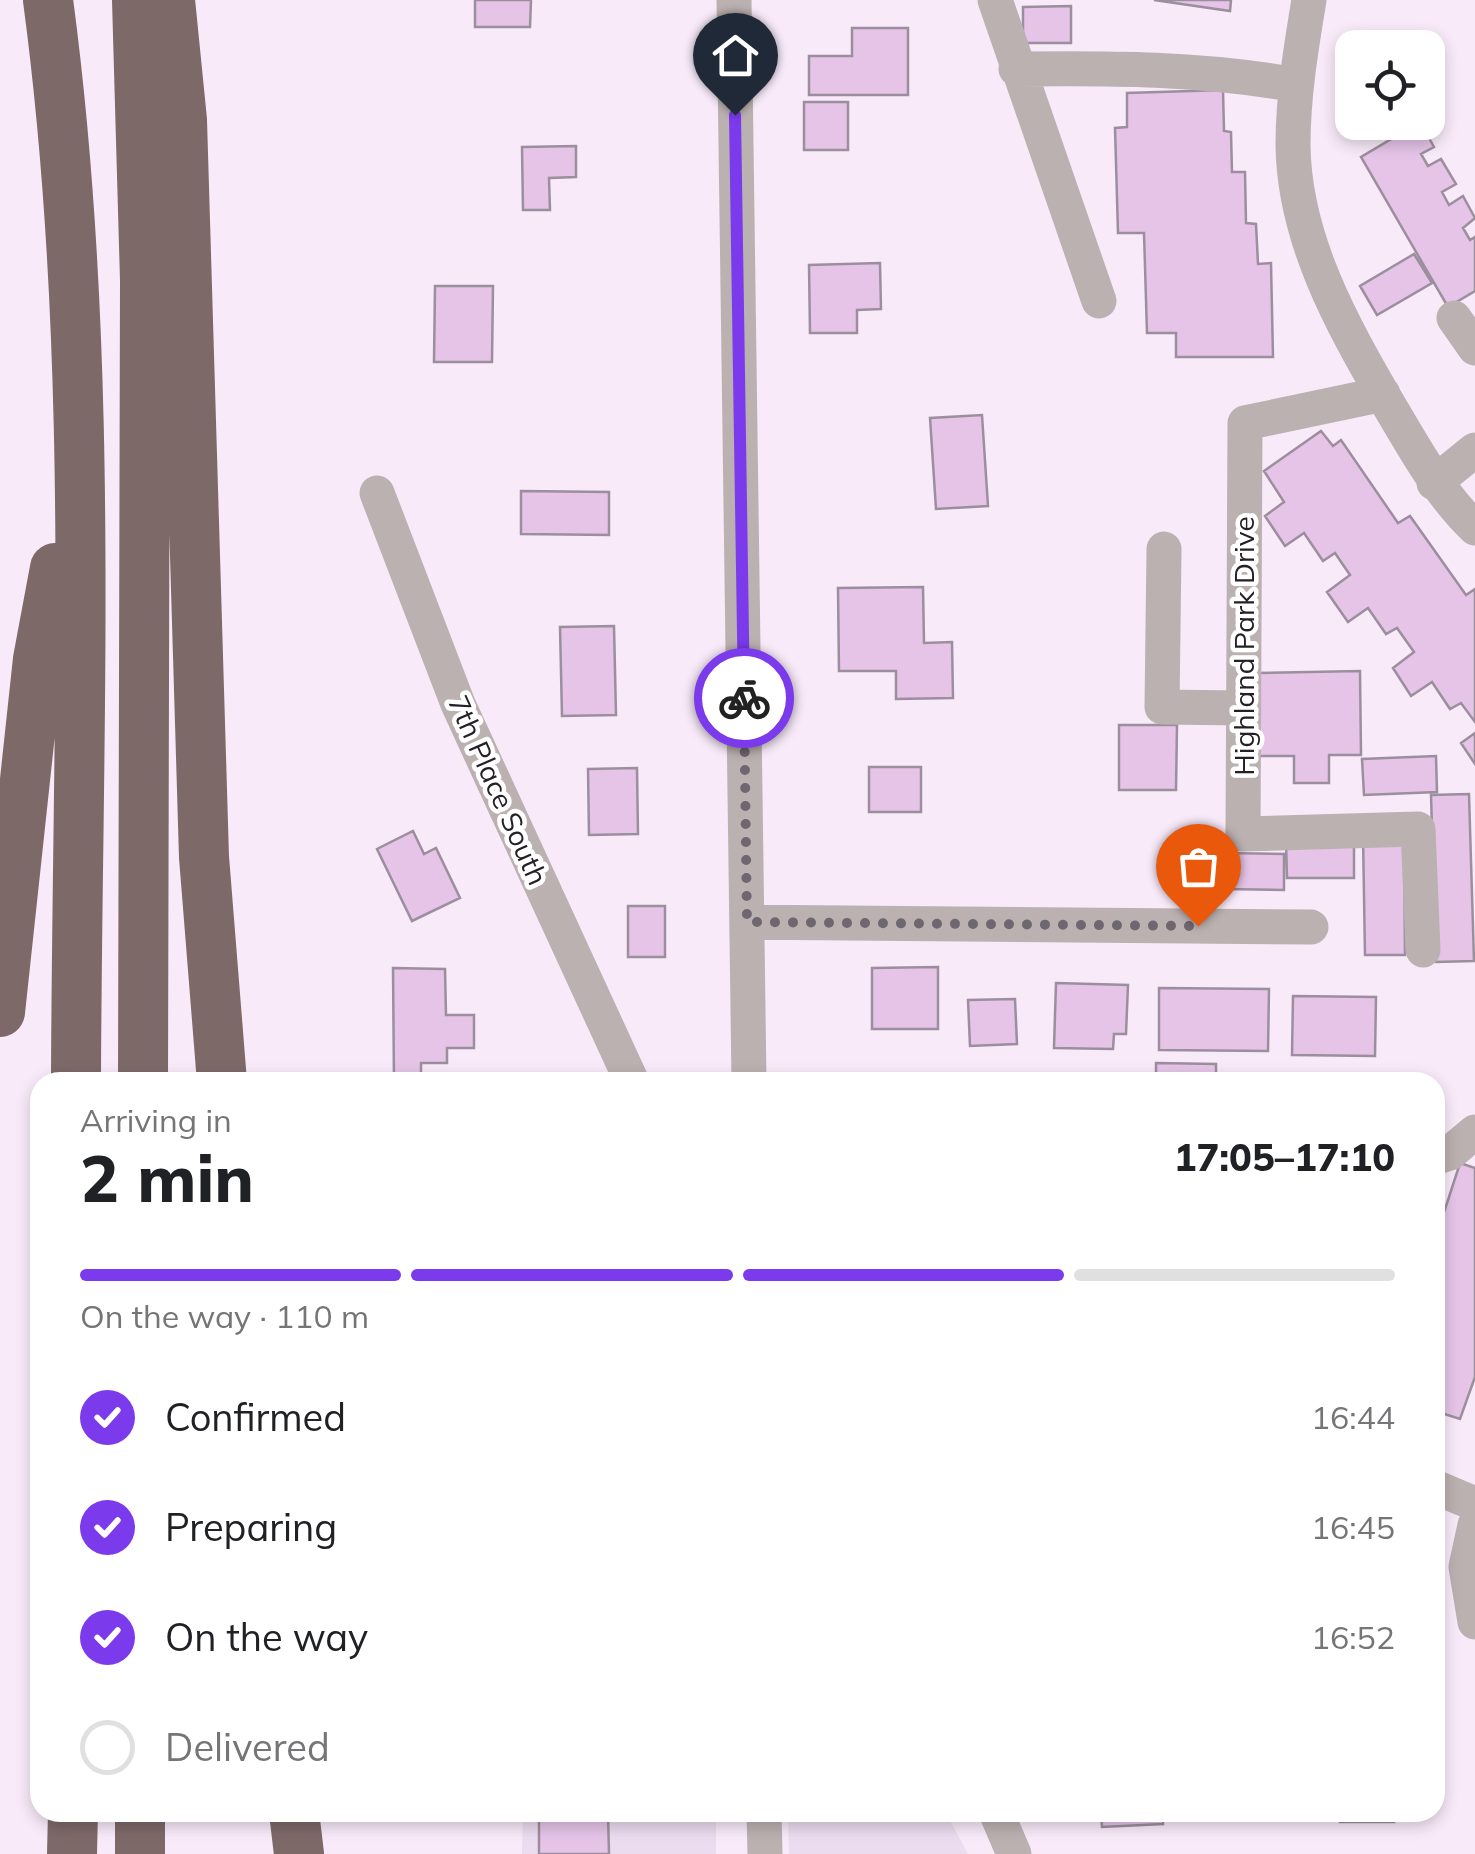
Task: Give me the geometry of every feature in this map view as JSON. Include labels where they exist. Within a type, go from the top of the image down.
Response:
[{"type":"highway","points":[[48,0],[70,203],[78,435],[76,1072]]},
{"type":"highway","points":[[137,0],[146,280],[142,1072]]},
{"type":"highway","points":[[170,0],[182,120],[204,857],[221,1072]]},
{"type":"highway","points":[[0,1012],[38,659],[78,435]]},
{"type":"highway","points":[[72,1822],[72,1854]]},
{"type":"highway","points":[[140,1822],[140,1854]]},
{"type":"highway","points":[[295,1822],[298,1854]]},
{"type":"street","points":[[734,0],[749,1072]]},
{"type":"street","points":[[995,0],[1099,302]]},
{"type":"street","points":[[1309,0],[1296,85],[1293,148],[1303,216],[1326,290],[1434,483],[1475,528]]},
{"type":"street","points":[[1016,70],[1150,67],[1234,74],[1296,85]]},
{"type":"street","points":[[1454,318],[1475,348]]},
{"type":"street","name":"Highland Park Drive","points":[[1383,394],[1245,423],[1243,834],[1418,829],[1424,950]]},
{"type":"street","points":[[1434,483],[1475,450]]},
{"type":"street","name":"7th Place South","points":[[377,492],[458,704],[627,1072]]},
{"type":"street","points":[[1164,549],[1162,707],[1243,708]]},
{"type":"street","points":[[747,922],[1311,926]]},
{"type":"street","points":[[1445,1155],[1475,1132]]},
{"type":"street","points":[[1445,1491],[1475,1504]]},
{"type":"street","points":[[1475,1525],[1466,1567],[1475,1622]]},
{"type":"street","points":[[764,1822],[766,1854]]},
{"type":"street","points":[[1000,1822],[1014,1854]]},
{"type":"shaded area","points":[[523,1822],[716,1822],[716,1854],[522,1854]]},
{"type":"shaded area","points":[[788,1822],[951,1822],[968,1854],[789,1854]]},
{"type":"building","points":[[475,0],[531,0],[530,27],[475,27]]},
{"type":"building","points":[[1154,0],[1231,0],[1230,11]]},
{"type":"building","points":[[1071,6],[1071,43],[1023,43],[1023,7]]},
{"type":"building","points":[[852,28],[908,28],[908,95],[809,95],[809,56],[852,56]]},
{"type":"building","points":[[1223,90],[1224,131],[1231,132],[1232,172],[1245,172],[1246,223],[1256,224],[1258,264],[1271,263],[1273,357],[1176,357],[1176,333],[1147,333],[1144,233],[1118,233],[1115,128],[1127,127],[1127,93]]},
{"type":"building","points":[[804,102],[848,102],[848,150],[804,150]]},
{"type":"building","points":[[1390,140],[1430,140],[1434,147],[1421,154],[1428,166],[1441,159],[1456,184],[1442,192],[1449,205],[1463,196],[1475,218],[1463,228],[1470,240],[1475,237],[1475,291],[1448,307],[1361,157]]},
{"type":"building","points":[[576,146],[576,177],[549,178],[550,210],[523,210],[522,147]]},
{"type":"building","points":[[1414,254],[1432,283],[1377,315],[1360,286]]},
{"type":"building","points":[[880,263],[881,309],[857,310],[857,333],[810,333],[809,265]]},
{"type":"building","points":[[435,286],[493,286],[492,362],[434,362]]},
{"type":"building","points":[[982,415],[988,506],[936,509],[930,418]]},
{"type":"building","points":[[1321,431],[1333,446],[1341,440],[1398,523],[1410,516],[1466,595],[1475,589],[1475,722],[1461,703],[1450,709],[1432,682],[1411,696],[1393,668],[1414,652],[1397,628],[1386,634],[1368,608],[1348,622],[1327,592],[1350,575],[1335,553],[1323,561],[1304,533],[1285,546],[1265,516],[1284,502],[1264,471]]},
{"type":"building","points":[[521,491],[609,492],[609,535],[521,534]]},
{"type":"building","points":[[923,587],[924,643],[952,642],[953,698],[896,699],[896,671],[839,671],[838,588]]},
{"type":"building","points":[[614,626],[616,715],[562,716],[560,627]]},
{"type":"building","points":[[1360,671],[1361,755],[1329,755],[1329,783],[1294,783],[1294,756],[1257,756],[1256,673]]},
{"type":"building","points":[[1119,725],[1177,725],[1176,790],[1119,790]]},
{"type":"building","points":[[1475,733],[1475,764],[1461,743]]},
{"type":"building","points":[[1436,756],[1437,792],[1364,795],[1362,759]]},
{"type":"building","points":[[869,767],[921,767],[921,812],[869,812]]},
{"type":"building","points":[[637,768],[638,834],[589,835],[588,769]]},
{"type":"building","points":[[1469,794],[1474,961],[1436,962],[1431,795]]},
{"type":"building","points":[[413,831],[424,854],[436,848],[460,898],[412,921],[377,849]]},
{"type":"building","points":[[1363,836],[1404,836],[1405,955],[1365,955]]},
{"type":"building","points":[[1286,842],[1354,842],[1354,878],[1287,878]]},
{"type":"building","points":[[1226,853],[1284,854],[1284,890],[1225,889]]},
{"type":"building","points":[[628,906],[665,906],[665,957],[628,957]]},
{"type":"building","points":[[938,967],[938,1029],[872,1029],[872,968]]},
{"type":"building","points":[[393,968],[445,969],[446,1015],[474,1015],[474,1048],[447,1048],[447,1063],[421,1063],[421,1072],[394,1072]]},
{"type":"building","points":[[1056,983],[1128,985],[1126,1034],[1114,1034],[1113,1049],[1054,1048]]},
{"type":"building","points":[[1159,988],[1269,989],[1268,1051],[1159,1050]]},
{"type":"building","points":[[1293,996],[1376,997],[1375,1056],[1292,1055]]},
{"type":"building","points":[[1015,999],[1017,1044],[970,1046],[968,1000]]},
{"type":"building","points":[[1156,1063],[1216,1064],[1216,1072],[1156,1072]]},
{"type":"building","points":[[1460,1163],[1475,1168],[1475,1377],[1460,1419],[1445,1414],[1445,1209]]},
{"type":"building","points":[[539,1822],[608,1822],[609,1854],[539,1854]]},
{"type":"building","points":[[1102,1822],[1163,1822],[1163,1824],[1102,1827]]},
{"type":"way so far","points":[[744,698],[747,922],[1198,926]]},
{"type":"route","points":[[735,115],[744,698]]}]
